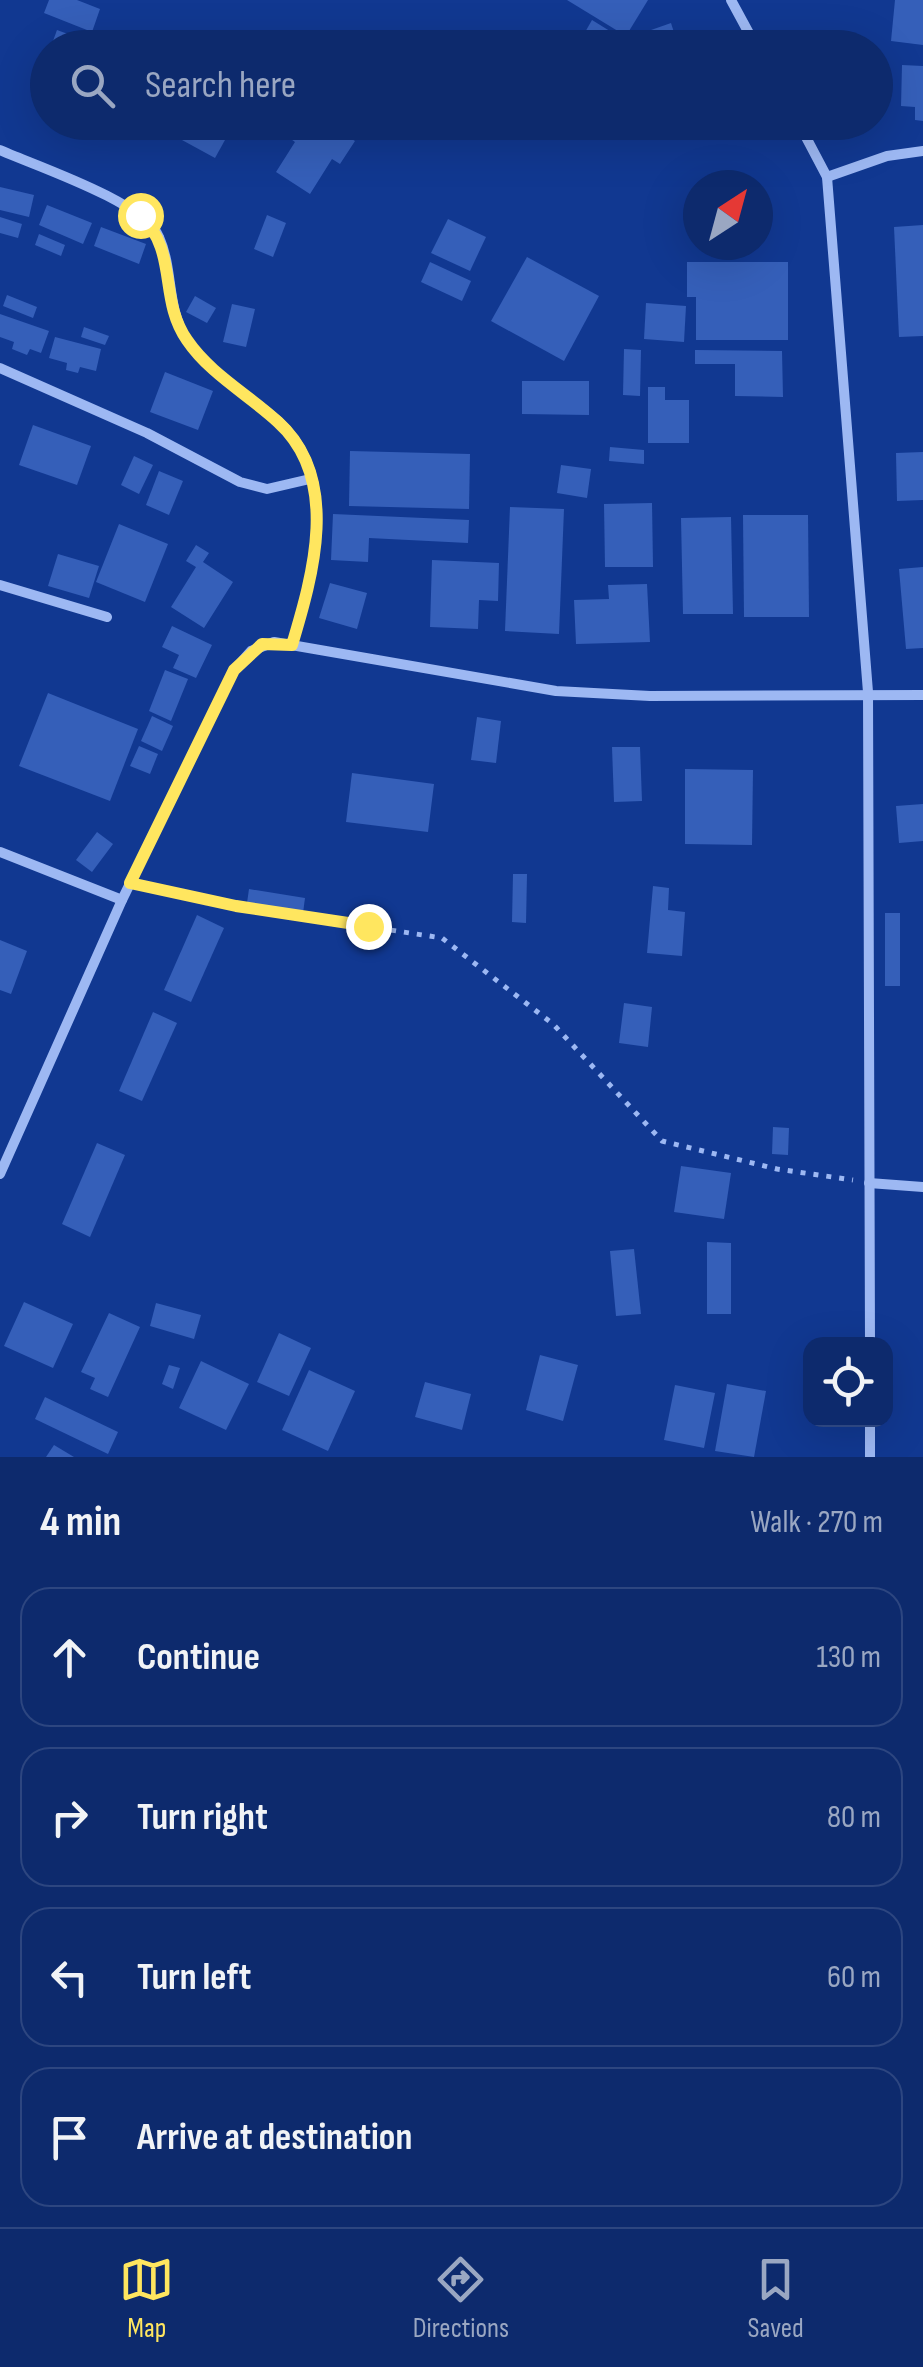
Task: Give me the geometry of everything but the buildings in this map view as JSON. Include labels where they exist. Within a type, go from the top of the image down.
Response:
[{"type":"street","points":[[731,0],[747,30]]},
{"type":"street","points":[[807,140],[827,177],[868,692],[870,1337]]},
{"type":"street","points":[[0,150],[140,215],[158,232],[170,302],[187,340],[232,386],[279,422],[301,447],[318,520],[317,560],[292,645]]},
{"type":"street","points":[[827,177],[887,156],[923,151]]},
{"type":"street","points":[[0,368],[147,433],[240,482],[267,489],[310,479]]},
{"type":"street","points":[[0,585],[106,616]]},
{"type":"street","points":[[0,1174],[122,900],[234,670],[262,644],[292,645],[556,691],[650,696],[868,692],[923,695]]},
{"type":"street","points":[[0,852],[122,900]]},
{"type":"street","points":[[869,1183],[923,1187]]},
{"type":"street","points":[[870,1427],[870,1457]]},
{"type":"path","points":[[130,883],[236,906],[442,938],[552,1024],[662,1140],[777,1170],[869,1183]]},
{"type":"route","points":[[140,215],[158,232],[166,257],[170,302],[187,340],[232,386],[279,422],[301,447],[318,520],[317,560],[292,645],[262,644],[234,670],[130,883],[236,906],[368,926]]}]
